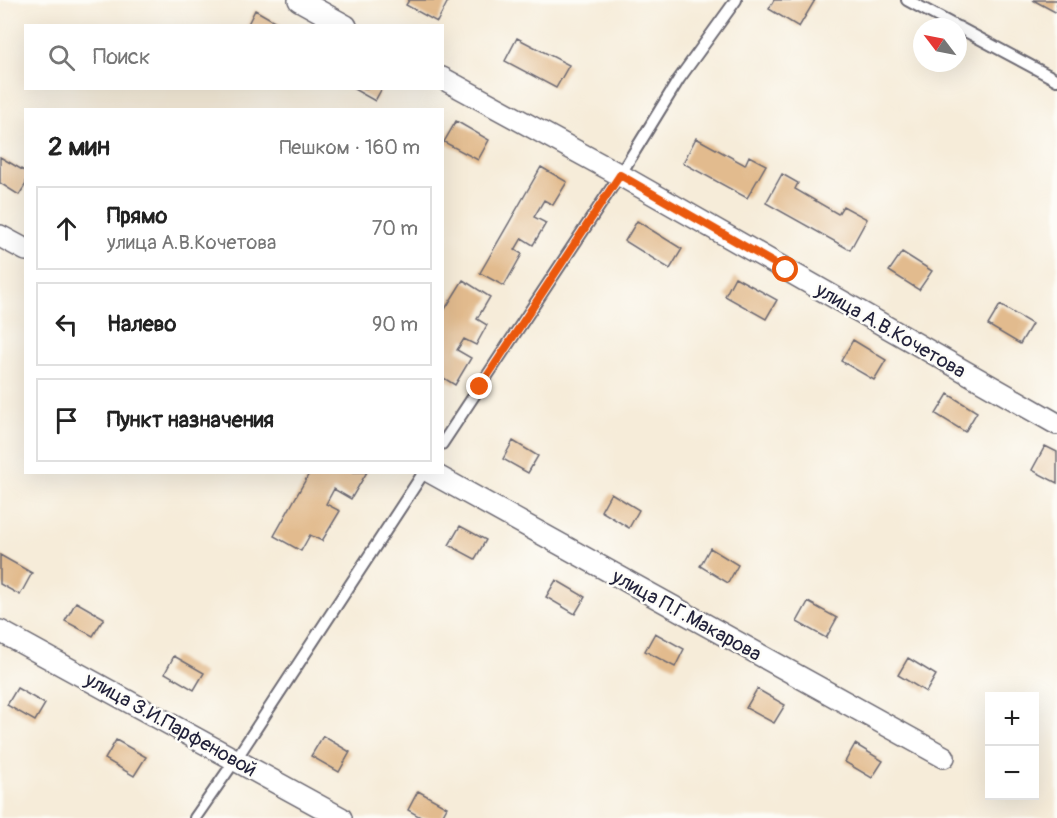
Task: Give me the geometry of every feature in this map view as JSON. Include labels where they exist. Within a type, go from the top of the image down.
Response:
[{"type":"street","points":[[299,0],[342,24]]},
{"type":"street","name":"улица А.В.Кочетова","points":[[444,79],[620,175],[1057,424]]},
{"type":"street","points":[[0,236],[24,249]]},
{"type":"street","name":"улица П.Г.Макарова","points":[[434,474],[944,757]]},
{"type":"street","name":"улица З.И.Парфеновой","points":[[0,631],[341,818]]},
{"type":"lane","points":[[444,441],[620,175],[679,79],[736,0]]},
{"type":"lane","points":[[907,0],[941,18]]},
{"type":"lane","points":[[967,32],[1057,80]]},
{"type":"lane","points":[[195,818],[423,474]]},
{"type":"building","points":[[409,0],[448,1],[437,22],[406,5]]},
{"type":"building","points":[[774,0],[815,0],[799,27],[769,9]]},
{"type":"building","points":[[1033,0],[1057,0],[1057,13]]},
{"type":"building","points":[[255,10],[280,24],[248,24]]},
{"type":"building","points":[[517,38],[569,65],[556,88],[505,61]]},
{"type":"building","points":[[356,90],[381,90],[375,101]]},
{"type":"building","points":[[456,121],[489,140],[478,160],[444,142]]},
{"type":"building","points":[[696,138],[745,165],[749,156],[766,165],[747,198],[683,163]]},
{"type":"building","points":[[0,157],[24,171],[24,187],[19,195],[0,183]]},
{"type":"building","points":[[541,167],[567,182],[553,205],[544,200],[534,217],[546,223],[533,245],[522,238],[515,250],[522,254],[504,286],[480,273]]},
{"type":"building","points":[[782,174],[798,183],[795,189],[838,214],[843,206],[867,219],[850,250],[766,203]]},
{"type":"building","points":[[637,221],[682,249],[670,269],[625,241]]},
{"type":"building","points":[[902,252],[932,271],[919,290],[889,271]]},
{"type":"building","points":[[735,277],[777,300],[766,319],[725,296]]},
{"type":"building","points":[[463,280],[490,297],[477,319],[487,325],[476,345],[464,339],[457,350],[471,358],[455,385],[444,378],[444,311]]},
{"type":"building","points":[[1000,305],[1032,324],[1020,344],[988,325]]},
{"type":"building","points":[[853,340],[886,360],[874,380],[841,361]]},
{"type":"building","points":[[948,394],[977,412],[965,432],[936,414]]},
{"type":"building","points":[[513,441],[538,456],[528,473],[503,459]]},
{"type":"building","points":[[1045,446],[1057,452],[1057,483],[1032,470]]},
{"type":"building","points":[[309,474],[366,474],[351,499],[334,489],[326,504],[340,511],[322,541],[310,535],[301,551],[274,536]]},
{"type":"building","points":[[611,493],[639,510],[629,528],[601,511]]},
{"type":"building","points":[[460,526],[486,540],[475,559],[449,545]]},
{"type":"building","points":[[710,548],[738,565],[728,583],[700,566]]},
{"type":"building","points":[[0,555],[32,573],[20,595],[0,584]]},
{"type":"building","points":[[556,580],[585,597],[575,614],[546,597]]},
{"type":"building","points":[[76,602],[104,618],[93,636],[65,621]]},
{"type":"building","points":[[808,602],[837,618],[826,638],[797,622]]},
{"type":"building","points":[[655,633],[684,649],[675,667],[645,651]]},
{"type":"building","points":[[174,656],[204,673],[194,690],[165,673]]},
{"type":"building","points":[[908,658],[936,675],[926,692],[898,675]]},
{"type":"building","points":[[17,688],[45,704],[35,721],[7,705]]},
{"type":"building","points":[[757,689],[785,705],[774,723],[746,708]]},
{"type":"building","points":[[323,736],[350,752],[339,772],[311,756]]},
{"type":"building","points":[[116,740],[146,757],[134,776],[105,759]]},
{"type":"building","points":[[855,744],[883,761],[872,778],[845,762]]},
{"type":"building","points":[[418,791],[447,807],[441,818],[422,818],[408,810]]},
{"type":"route","points":[[480,387],[620,175],[786,270]]}]
